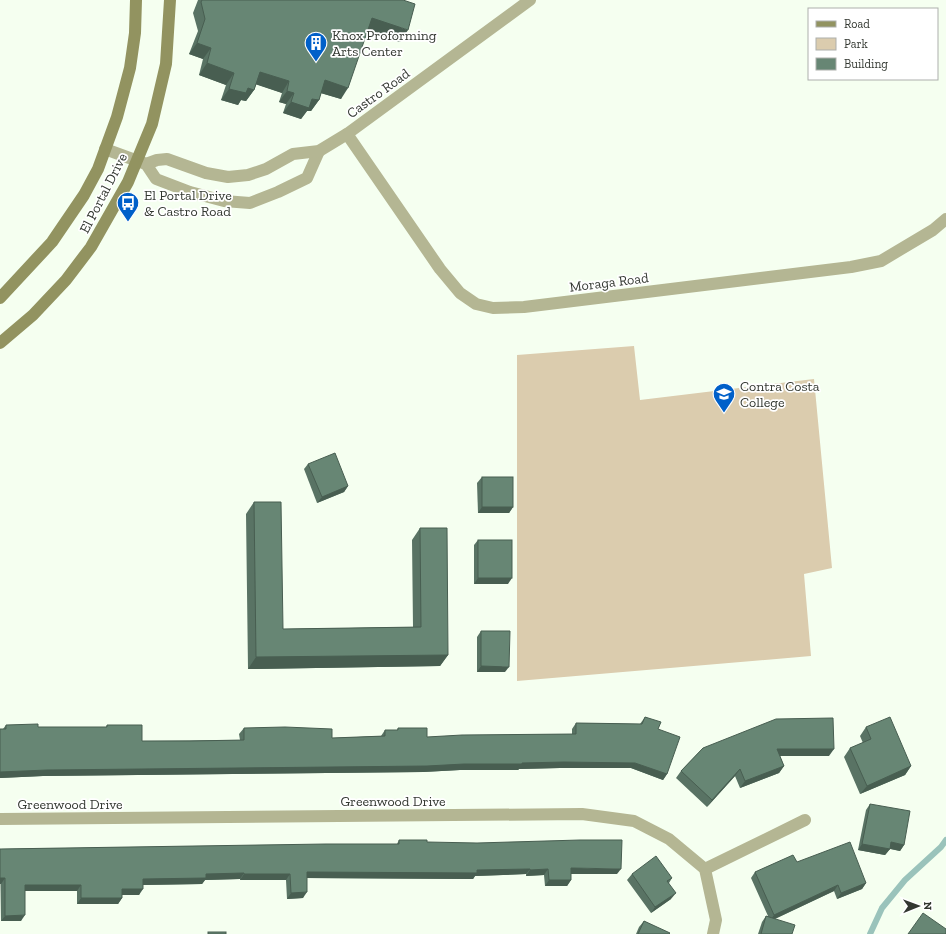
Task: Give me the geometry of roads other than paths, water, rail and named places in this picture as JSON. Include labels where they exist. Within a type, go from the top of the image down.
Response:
[{"type":"main road","name":"El Portal Drive","points":[[0,298],[52,242],[84,195],[98,169],[117,117],[130,68],[135,33],[136,0]]},
{"type":"main road","name":"El Portal Drive","points":[[0,343],[33,315],[66,280],[91,247],[141,162],[152,124],[166,64],[170,0]]},
{"type":"street","name":"Castro Road","points":[[141,162],[167,159],[206,173],[228,177],[248,175],[266,169],[293,154],[319,151],[347,134],[530,0]]},
{"type":"street","name":"Moraga Road","points":[[347,134],[432,257],[460,293],[476,304],[494,308],[524,307],[851,267],[881,261],[933,230],[946,219]]},
{"type":"street","points":[[105,149],[141,162],[156,179],[190,192],[224,201],[250,202],[278,192],[307,178],[319,151]]},
{"type":"street","name":"Greenwood Drive","points":[[0,820],[582,814],[634,821],[669,839],[705,869]]},
{"type":"street","points":[[713,934],[716,920],[705,869],[805,820]]},
{"type":"waterway","points":[[870,934],[882,908],[905,880],[941,847],[946,840]]},
{"type":"place","name":"Knox Proforming Arts Center","points":[[316,62]]},
{"type":"place","name":"El Portal Drive & Castro Road","points":[[128,222]]},
{"type":"place","name":"Contra Costa College","points":[[724,414]]}]
